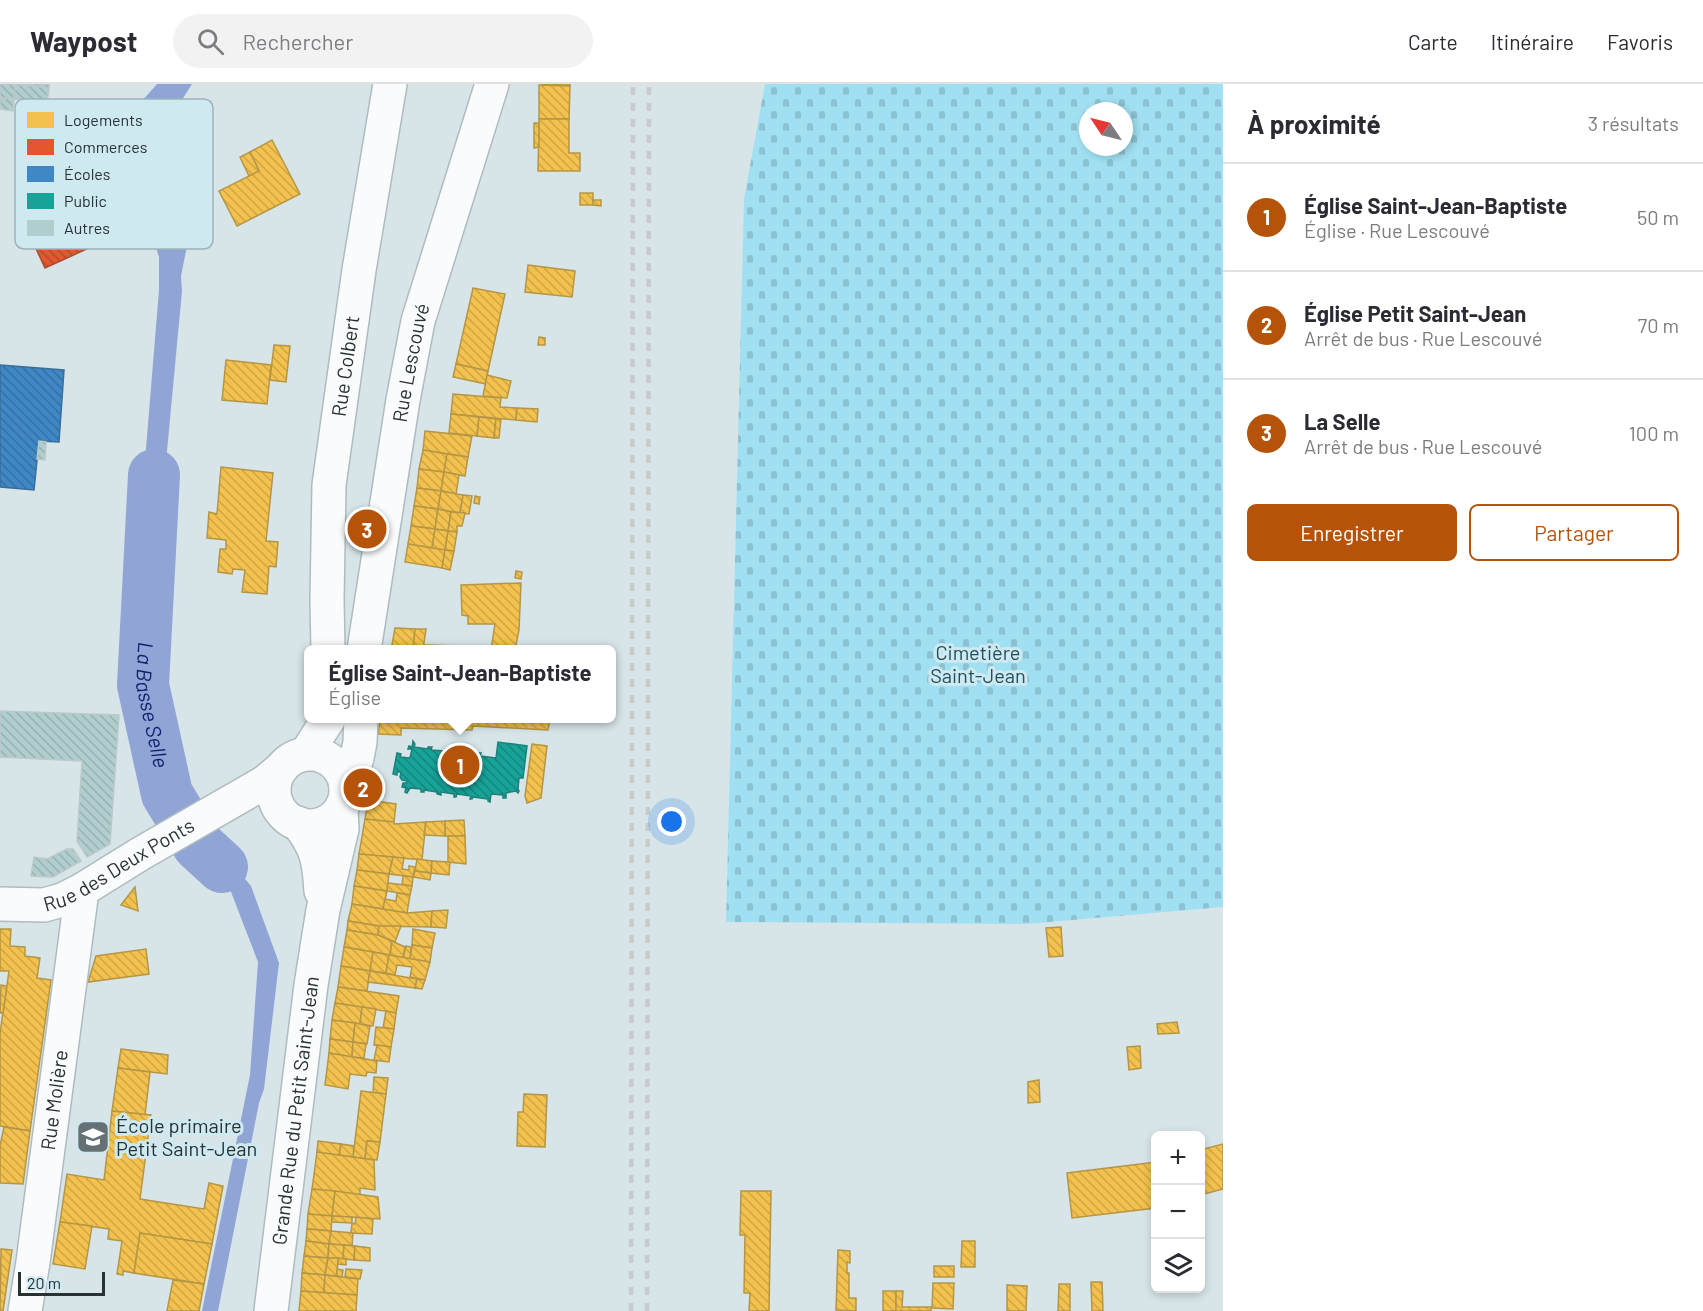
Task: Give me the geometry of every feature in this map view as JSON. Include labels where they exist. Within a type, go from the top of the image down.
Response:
[{"type":"street","name":"Rue Colbert","points":[[328,645],[329,485],[358,270],[390,84]]},
{"type":"street","name":"Rue Lescouvé","points":[[365,645],[403,400],[418,321],[492,84]]},
{"type":"street","points":[[221,807],[267,805],[310,826],[322,824],[333,818],[321,776],[330,723]]},
{"type":"street","points":[[289,816],[276,801],[277,775],[321,776],[357,758],[360,723]]},
{"type":"street","name":"Rue des Deux Ponts","points":[[0,904],[44,905],[62,900],[265,782],[321,776]]},
{"type":"street","name":"Grande Rue du Petit Saint-Jean","points":[[271,1311],[302,1045],[323,910],[342,828],[321,776]]},
{"type":"street","name":"Grande Rue du Petit Saint-Jean","points":[[289,816],[312,841],[319,866],[323,910]]},
{"type":"street","name":"Rue Molière","points":[[25,1311],[82,890]]},
{"type":"green space","name":"Cimetière Saint-Jean","points":[[765,84],[1223,84],[1223,907],[1026,924],[726,922],[744,199]]},
{"type":"shaded area","points":[[157,84],[192,84],[182,99],[144,99]]},
{"type":"shaded area","points":[[156,249],[186,249],[181,276],[182,291],[158,547],[138,546],[159,290],[159,257]]},
{"type":"shaded area","points":[[201,825],[251,886],[279,963],[264,1089],[259,1103],[218,1311],[202,1311],[250,1075],[258,962],[226,879],[178,838]]},
{"type":"building: Logements","points":[[570,84],[570,86],[543,85]]},
{"type":"building: Logements","points":[[539,85],[570,86],[569,119],[539,119]]},
{"type":"building: Logements","points":[[539,119],[569,119],[569,153],[580,153],[580,171],[538,171]]},
{"type":"building: Logements","points":[[534,123],[539,123],[539,147],[534,148]]},
{"type":"building: Logements","points":[[272,140],[300,194],[237,226],[219,191],[259,171],[250,152]]},
{"type":"building: Logements","points":[[250,152],[259,171],[249,176],[240,157]]},
{"type":"building: Logements","points":[[580,193],[593,193],[593,205],[580,205]]},
{"type":"building: Logements","points":[[593,200],[601,200],[601,206],[593,205]]},
{"type":"building: Logements","points":[[528,265],[575,271],[572,297],[525,292]]},
{"type":"building: Logements","points":[[473,288],[505,294],[488,371],[456,364]]},
{"type":"building: Logements","points":[[539,337],[545,338],[545,345],[538,345]]},
{"type":"building: Logements","points":[[274,345],[290,346],[286,382],[270,380]]},
{"type":"building: Logements","points":[[226,360],[271,365],[267,404],[222,400]]},
{"type":"building: Logements","points":[[456,364],[488,371],[486,384],[453,377]]},
{"type":"building: Logements","points":[[487,375],[511,381],[507,398],[483,396]]},
{"type":"building: Logements","points":[[453,394],[501,398],[500,407],[517,408],[516,420],[451,414]]},
{"type":"building: Logements","points":[[517,408],[538,409],[537,422],[516,420]]},
{"type":"building: Logements","points":[[451,414],[479,417],[477,436],[449,433]]},
{"type":"building: Logements","points":[[479,417],[496,419],[494,438],[477,436]]},
{"type":"building: Logements","points":[[496,419],[501,419],[499,438],[494,438]]},
{"type":"building: Logements","points":[[425,431],[472,436],[468,457],[423,450]]},
{"type":"building: Logements","points":[[423,450],[447,454],[444,472],[419,469]]},
{"type":"building: Logements","points":[[447,454],[468,457],[465,476],[444,472]]},
{"type":"building: Logements","points":[[221,467],[273,473],[266,541],[278,542],[276,567],[269,566],[267,594],[242,592],[245,570],[233,569],[232,574],[218,572],[220,549],[226,549],[226,540],[207,538],[209,512],[217,514]]},
{"type":"building: Logements","points":[[419,469],[444,472],[441,491],[417,488]]},
{"type":"building: Logements","points":[[444,472],[459,475],[456,494],[441,491]]},
{"type":"building: Logements","points":[[417,488],[441,491],[438,509],[414,506]]},
{"type":"building: Logements","points":[[441,491],[463,495],[460,513],[438,509]]},
{"type":"building: Logements","points":[[463,495],[472,496],[469,514],[460,513]]},
{"type":"building: Logements","points":[[475,496],[480,497],[479,504],[474,503]]},
{"type":"building: Logements","points":[[414,506],[438,509],[435,529],[411,526]]},
{"type":"building: Logements","points":[[438,509],[451,512],[448,531],[435,529]]},
{"type":"building: Logements","points":[[451,512],[465,513],[462,526],[457,526],[457,532],[448,531]]},
{"type":"building: Logements","points":[[411,526],[435,529],[432,548],[408,544]]},
{"type":"building: Logements","points":[[435,529],[448,531],[445,550],[432,548]]},
{"type":"building: Logements","points":[[448,531],[457,532],[454,551],[445,550]]},
{"type":"building: Logements","points":[[408,544],[445,550],[442,568],[405,562]]},
{"type":"building: Logements","points":[[445,550],[454,551],[450,570],[442,568]]},
{"type":"building: Logements","points":[[516,571],[522,572],[521,579],[515,578]]},
{"type":"building: Logements","points":[[521,583],[516,645],[492,645],[495,624],[468,624],[468,616],[462,615],[461,585]]},
{"type":"building: Logements","points":[[395,628],[415,629],[413,645],[392,645]]},
{"type":"building: Logements","points":[[415,629],[426,629],[424,645],[413,645]]},
{"type":"building: Logements","points":[[380,723],[549,723],[548,730],[473,726],[472,730],[401,728],[401,735],[378,734]]},
{"type":"building: Logements","points":[[532,744],[547,746],[541,798],[527,803],[525,796]]},
{"type":"building: Logements","points":[[368,800],[396,804],[394,822],[365,819]]},
{"type":"building: Logements","points":[[365,819],[394,822],[394,824],[426,822],[422,860],[359,854]]},
{"type":"building: Logements","points":[[464,820],[465,836],[445,836],[445,821]]},
{"type":"building: Logements","points":[[445,821],[445,836],[424,835],[426,822]]},
{"type":"building: Logements","points":[[448,836],[465,836],[466,864],[448,862]]},
{"type":"building: Logements","points":[[359,854],[393,857],[389,874],[357,870]]},
{"type":"building: Logements","points":[[393,857],[404,858],[402,869],[409,870],[409,866],[415,867],[413,877],[389,874]]},
{"type":"building: Logements","points":[[417,859],[432,861],[431,873],[415,871]]},
{"type":"building: Logements","points":[[432,861],[450,862],[449,875],[431,873]]},
{"type":"building: Logements","points":[[357,870],[389,874],[387,891],[354,886]]},
{"type":"building: Logements","points":[[415,871],[431,873],[430,880],[413,877]]},
{"type":"building: Logements","points":[[403,876],[413,877],[412,886],[402,885]]},
{"type":"building: Logements","points":[[388,883],[412,886],[410,895],[387,891]]},
{"type":"building: Logements","points":[[354,886],[387,891],[383,909],[352,904]]},
{"type":"building: Logements","points":[[135,887],[138,911],[121,905]]},
{"type":"building: Logements","points":[[397,893],[410,895],[407,913],[383,909],[385,899],[396,901]]},
{"type":"building: Logements","points":[[352,904],[407,913],[432,911],[431,927],[379,926],[348,921]]},
{"type":"building: Logements","points":[[448,910],[446,928],[431,927],[432,911]]},
{"type":"building: Logements","points":[[348,921],[379,926],[378,935],[347,930]]},
{"type":"building: Logements","points":[[379,926],[401,926],[395,942],[378,935]]},
{"type":"building: Logements","points":[[1061,927],[1063,956],[1049,957],[1046,928]]},
{"type":"building: Logements","points":[[0,929],[11,929],[10,946],[25,947],[25,956],[40,958],[37,978],[51,980],[30,1131],[0,1126],[0,1033],[9,971],[0,971]]},
{"type":"building: Logements","points":[[413,929],[435,933],[432,948],[412,945]]},
{"type":"building: Logements","points":[[347,930],[378,935],[392,941],[390,955],[344,947]]},
{"type":"building: Logements","points":[[392,941],[405,947],[403,958],[390,955]]},
{"type":"building: Logements","points":[[412,945],[432,948],[430,962],[410,959]]},
{"type":"building: Logements","points":[[406,946],[411,947],[410,959],[403,958]]},
{"type":"building: Logements","points":[[344,947],[373,952],[370,971],[341,966]]},
{"type":"building: Logements","points":[[146,949],[149,974],[88,982],[96,956]]},
{"type":"building: Logements","points":[[373,952],[389,955],[386,973],[370,971]]},
{"type":"building: Logements","points":[[389,955],[430,962],[425,980],[410,977],[412,967],[397,965],[395,975],[386,973]]},
{"type":"building: Logements","points":[[341,966],[370,971],[367,991],[338,987]]},
{"type":"building: Logements","points":[[370,971],[417,979],[415,988],[368,982]]},
{"type":"building: Logements","points":[[417,979],[425,980],[422,989],[415,988]]},
{"type":"building: Logements","points":[[1,985],[7,986],[3,1013],[0,1013]]},
{"type":"building: Logements","points":[[338,987],[399,996],[396,1013],[335,1003]]},
{"type":"building: Logements","points":[[335,1003],[362,1007],[360,1024],[332,1020]]},
{"type":"building: Logements","points":[[362,1007],[376,1009],[373,1026],[360,1024]]},
{"type":"building: Logements","points":[[386,1011],[396,1013],[394,1029],[383,1028]]},
{"type":"building: Logements","points":[[332,1020],[355,1023],[353,1042],[330,1039]]},
{"type":"building: Logements","points":[[1177,1022],[1179,1033],[1158,1034],[1157,1024]]},
{"type":"building: Logements","points":[[355,1023],[370,1026],[367,1044],[353,1042]]},
{"type":"building: Logements","points":[[376,1027],[394,1029],[391,1047],[374,1045]]},
{"type":"building: Logements","points":[[330,1039],[353,1042],[352,1057],[329,1053]]},
{"type":"building: Logements","points":[[353,1042],[366,1044],[364,1058],[352,1057]]},
{"type":"building: Logements","points":[[377,1045],[391,1047],[389,1062],[374,1060]]},
{"type":"building: Logements","points":[[1140,1046],[1141,1068],[1129,1070],[1127,1047]]},
{"type":"building: Logements","points":[[121,1049],[168,1055],[167,1074],[118,1068]]},
{"type":"building: Logements","points":[[329,1053],[377,1061],[376,1073],[367,1072],[366,1076],[350,1074],[348,1089],[325,1085]]},
{"type":"building: Logements","points":[[118,1068],[150,1072],[145,1115],[112,1111]]},
{"type":"building: Logements","points":[[374,1077],[388,1078],[386,1094],[373,1093]]},
{"type":"building: Logements","points":[[1039,1080],[1040,1102],[1028,1103],[1028,1082]]},
{"type":"building: Logements","points":[[361,1091],[386,1094],[380,1142],[367,1141],[365,1159],[353,1157]]},
{"type":"building: Logements","points":[[524,1094],[547,1095],[545,1147],[517,1146],[518,1112],[523,1112]]},
{"type":"building: Logements","points":[[112,1111],[151,1115],[140,1199],[204,1209],[209,1183],[223,1186],[212,1244],[140,1233],[134,1273],[123,1271],[123,1275],[117,1274],[122,1241],[108,1239],[109,1229],[60,1222],[67,1174],[104,1180]]},
{"type":"building: Logements","points":[[4,1127],[30,1131],[23,1184],[0,1183],[0,1146]]},
{"type":"building: Logements","points":[[318,1141],[341,1144],[339,1156],[317,1152]]},
{"type":"building: Logements","points":[[367,1141],[380,1142],[377,1160],[365,1159]]},
{"type":"building: Logements","points":[[341,1144],[354,1146],[353,1157],[339,1156]]},
{"type":"building: Logements","points":[[1223,1144],[1223,1189],[1205,1194],[1205,1185],[1205,1149]]},
{"type":"building: Logements","points":[[317,1152],[374,1160],[375,1190],[360,1188],[360,1195],[312,1189]]},
{"type":"building: Logements","points":[[1151,1163],[1151,1209],[1072,1218],[1067,1173]]},
{"type":"building: Logements","points":[[312,1189],[335,1191],[332,1216],[308,1214]]},
{"type":"building: Logements","points":[[335,1191],[378,1197],[380,1219],[332,1216]]},
{"type":"building: Logements","points":[[741,1191],[771,1191],[769,1311],[749,1311],[750,1293],[744,1293],[745,1235],[740,1235]]},
{"type":"building: Logements","points":[[308,1214],[332,1216],[331,1231],[307,1229]]},
{"type":"building: Logements","points":[[332,1216],[352,1217],[352,1223],[332,1222]]},
{"type":"building: Logements","points":[[356,1217],[373,1219],[372,1234],[351,1233],[352,1223],[355,1224]]},
{"type":"building: Logements","points":[[60,1222],[92,1226],[85,1269],[53,1264]]},
{"type":"building: Logements","points":[[307,1229],[331,1231],[329,1244],[306,1241]]},
{"type":"building: Logements","points":[[331,1231],[353,1233],[352,1246],[329,1244]]},
{"type":"building: Logements","points":[[140,1233],[212,1244],[204,1284],[134,1273]]},
{"type":"building: Logements","points":[[306,1241],[329,1244],[328,1258],[304,1256]]},
{"type":"building: Logements","points":[[962,1241],[975,1241],[975,1267],[961,1267]]},
{"type":"building: Logements","points":[[329,1244],[344,1245],[343,1259],[328,1258]]},
{"type":"building: Logements","points":[[344,1245],[355,1246],[354,1260],[343,1259]]},
{"type":"building: Logements","points":[[355,1246],[370,1248],[370,1261],[354,1260]]},
{"type":"building: Logements","points":[[1,1249],[12,1250],[3,1311],[0,1311]]},
{"type":"building: Logements","points":[[838,1250],[850,1251],[850,1263],[847,1262],[849,1298],[856,1298],[856,1311],[836,1310]]},
{"type":"building: Logements","points":[[304,1256],[328,1258],[325,1275],[302,1273]]},
{"type":"building: Logements","points":[[328,1258],[338,1258],[337,1276],[325,1275]]},
{"type":"building: Logements","points":[[338,1258],[346,1259],[346,1265],[338,1264]]},
{"type":"building: Logements","points":[[934,1266],[954,1266],[954,1277],[934,1277]]},
{"type":"building: Logements","points":[[337,1269],[343,1270],[342,1277],[337,1276]]},
{"type":"building: Logements","points":[[346,1269],[362,1270],[360,1279],[345,1277]]},
{"type":"building: Logements","points":[[302,1273],[325,1275],[324,1293],[301,1291]]},
{"type":"building: Logements","points":[[325,1275],[358,1279],[357,1295],[324,1293]]},
{"type":"building: Logements","points":[[173,1280],[204,1284],[199,1311],[167,1311]]},
{"type":"building: Logements","points":[[1091,1282],[1102,1282],[1103,1311],[1092,1311]]},
{"type":"building: Logements","points":[[933,1283],[954,1283],[953,1309],[932,1308]]},
{"type":"building: Logements","points":[[1059,1284],[1070,1284],[1070,1311],[1058,1311]]},
{"type":"building: Logements","points":[[1007,1285],[1027,1286],[1026,1311],[1007,1311]]},
{"type":"building: Logements","points":[[301,1291],[357,1295],[356,1311],[299,1311]]},
{"type":"building: Logements","points":[[883,1291],[896,1291],[896,1311],[883,1311]]},
{"type":"building: Logements","points":[[896,1291],[903,1291],[902,1307],[931,1307],[931,1311],[896,1311]]},
{"type":"building: Commerces","points":[[36,249],[87,249],[45,268]]},
{"type":"building: Écoles","points":[[0,365],[64,370],[59,442],[39,441],[34,490],[0,487]]},
{"type":"building: Public","points":[[413,741],[414,747],[428,749],[432,747],[431,750],[445,751],[449,749],[448,752],[461,754],[465,751],[465,755],[478,756],[478,753],[481,753],[480,756],[496,758],[498,742],[527,746],[523,778],[519,778],[519,791],[518,793],[516,791],[506,793],[506,798],[503,798],[503,795],[491,794],[490,802],[488,799],[473,797],[470,799],[471,796],[457,794],[454,797],[454,794],[441,792],[441,795],[424,790],[421,792],[421,789],[410,788],[407,793],[406,788],[402,787],[407,781],[400,777],[401,772],[397,772],[397,775],[393,774],[397,753],[401,754],[400,757],[410,758],[412,749],[408,749],[409,746],[412,747]]},
{"type":"building: Autres","points":[[0,84],[15,84],[14,99],[0,98]]},
{"type":"building: Autres","points":[[15,84],[49,84],[49,88]]},
{"type":"building: Autres","points":[[15,84],[49,88],[48,99],[14,99]]},
{"type":"building: Autres","points":[[0,98],[14,99],[13,111],[0,109]]},
{"type":"building: Autres","points":[[39,441],[46,442],[45,460],[37,459]]},
{"type":"building: Autres","points":[[0,711],[119,715],[110,844],[87,857],[77,841],[82,761],[0,757]]},
{"type":"building: Autres","points":[[67,849],[73,849],[81,861],[53,877],[31,876],[34,857],[47,859]]},
{"type":"waterway","name":"La Basse Selle","points":[[154,475],[143,685],[167,794],[198,845],[222,867]]},
{"type":"railway","points":[[631,1311],[633,84]]},
{"type":"railway","points":[[647,1311],[649,84]]},
{"type":"place","name":"La Selle","points":[[367,529]]},
{"type":"place","name":"Église Saint-Jean-Baptiste","points":[[460,765]]},
{"type":"place","name":"Église Petit Saint-Jean","points":[[363,788]]},
{"type":"place","name":"École primaire Petit Saint-Jean","points":[[93,1137]]}]
